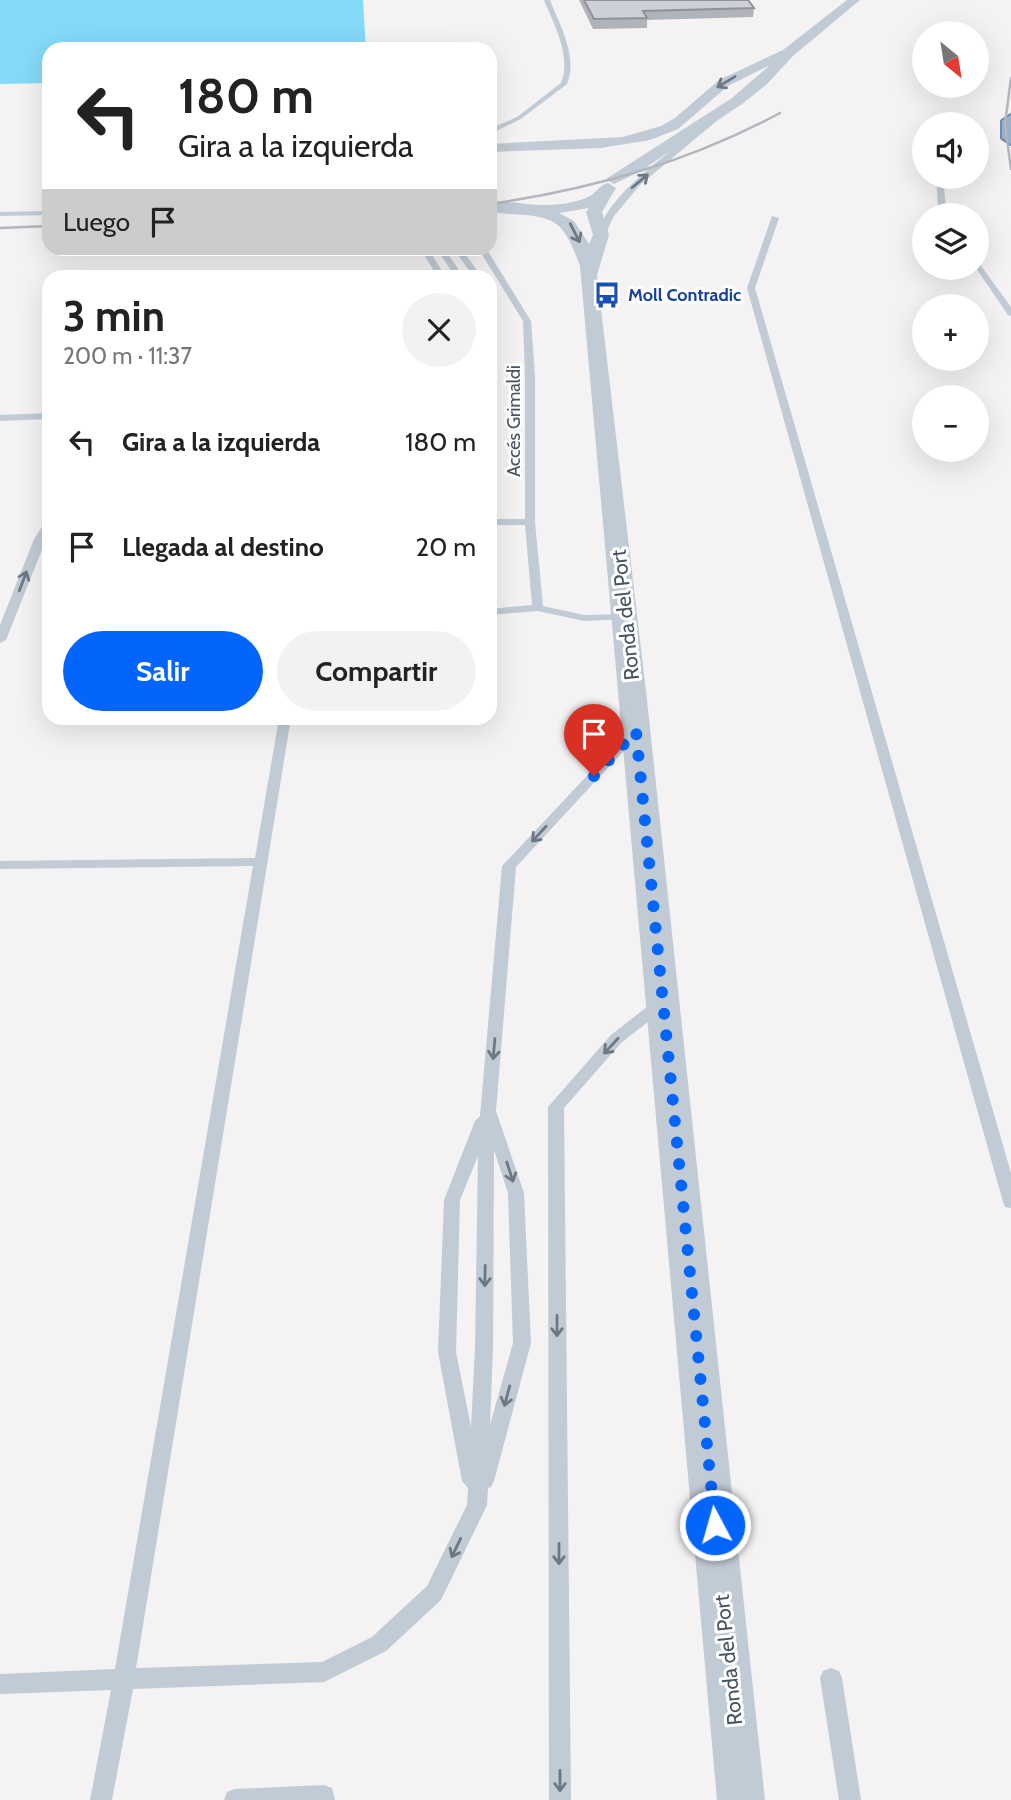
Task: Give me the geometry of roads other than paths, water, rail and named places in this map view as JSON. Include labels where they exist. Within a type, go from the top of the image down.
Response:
[{"type":"highway","points":[[1011,121],[1011,138]]},
{"type":"street","points":[[497,207],[537,210],[564,208],[593,201],[610,174],[634,169],[737,101],[762,81],[788,53],[855,0]]},
{"type":"street","points":[[547,144],[612,142],[666,130],[683,119],[728,80],[788,53]]},
{"type":"street","points":[[497,140],[579,148],[610,174]]},
{"type":"street","points":[[589,266],[601,235],[594,212],[610,174]]},
{"type":"street","points":[[497,207],[551,216],[569,223],[589,266]]},
{"type":"street","name":"Ronda del Port","points":[[589,266],[741,1800]]},
{"type":"lane","points":[[497,137],[564,84],[569,77],[570,65],[547,0]]},
{"type":"lane","points":[[601,235],[608,216],[626,194],[737,101]]},
{"type":"lane","points":[[0,214],[42,213]]},
{"type":"lane","points":[[775,218],[751,288],[1011,1202]]},
{"type":"lane","name":"Accés Grimaldi","points":[[497,272],[527,321],[530,376],[530,522],[538,608]]},
{"type":"lane","points":[[989,280],[1011,313]]},
{"type":"lane","points":[[0,418],[42,416]]},
{"type":"lane","points":[[497,522],[530,522]]},
{"type":"lane","points":[[0,640],[42,534]]},
{"type":"lane","points":[[497,611],[538,608],[584,618],[625,617]]},
{"type":"lane","points":[[101,1800],[124,1679],[284,725]]},
{"type":"lane","points":[[477,1505],[484,1348],[489,1107],[509,866],[636,731]]},
{"type":"lane","points":[[0,865],[262,862]]},
{"type":"lane","points":[[560,1800],[556,1107],[616,1039],[663,1003]]},
{"type":"lane","points":[[0,1685],[324,1672],[379,1644],[434,1593],[477,1505],[522,1343],[516,1193],[489,1107]]},
{"type":"lane","points":[[477,1505],[447,1352],[452,1200],[489,1107]]},
{"type":"lane","points":[[831,1678],[850,1800]]},
{"type":"lane","points":[[235,1800],[324,1796],[324,1800]]},
{"type":"water","points":[[0,0],[363,0],[366,42],[42,42],[42,83],[0,84]]},
{"type":"railway","points":[[1011,78],[1005,124],[1011,169]]},
{"type":"railway","points":[[497,203],[603,182],[639,171],[710,146],[780,113]]},
{"type":"railway","points":[[0,228],[42,226]]},
{"type":"place","name":"Moll Contradic","points":[[607,295]]}]
